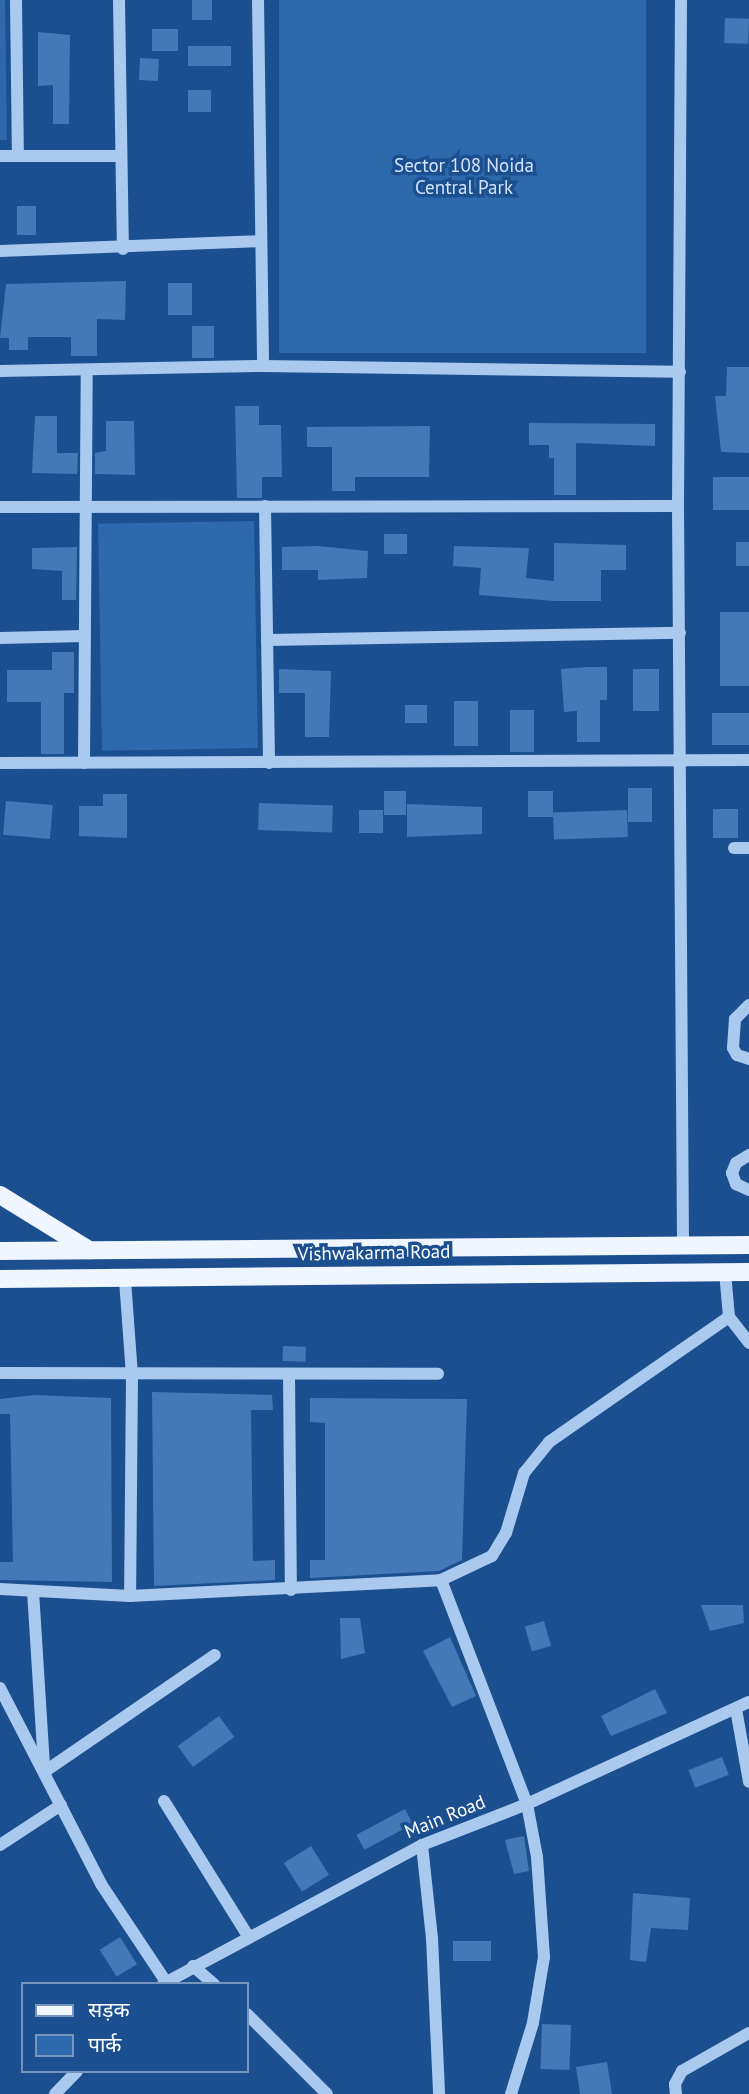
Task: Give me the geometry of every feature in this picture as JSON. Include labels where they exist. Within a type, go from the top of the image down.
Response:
[{"type":"main road","points":[[0,1195],[92,1252]]},
{"type":"main road","name":"Vishwakarma Road","points":[[0,1251],[749,1245]]},
{"type":"main road","points":[[540,1273],[541,1248]]},
{"type":"main road","name":"Vishwakarma Road","points":[[0,1279],[125,1280],[749,1272]]},
{"type":"street","points":[[16,0],[18,156]]},
{"type":"street","points":[[119,0],[122,249]]},
{"type":"street","points":[[258,0],[259,242],[263,366]]},
{"type":"street","points":[[681,0],[681,372],[678,506],[684,1245]]},
{"type":"street","points":[[0,156],[121,156]]},
{"type":"street","points":[[0,251],[122,249],[259,242]]},
{"type":"street","points":[[0,371],[263,366],[681,372]]},
{"type":"street","points":[[84,763],[87,370]]},
{"type":"street","points":[[265,506],[269,763]]},
{"type":"street","points":[[0,507],[678,506]]},
{"type":"street","points":[[267,640],[680,633]]},
{"type":"street","points":[[0,638],[85,636]]},
{"type":"street","points":[[0,763],[749,760]]},
{"type":"street","points":[[734,848],[749,848]]},
{"type":"street","points":[[749,1005],[736,1019],[733,1048],[737,1055],[749,1059]]},
{"type":"street","points":[[749,1155],[736,1163],[732,1173],[736,1184],[749,1189]]},
{"type":"street","points":[[724,1272],[729,1317],[749,1343]]},
{"type":"street","points":[[125,1280],[132,1375],[130,1596]]},
{"type":"street","points":[[0,1589],[130,1596],[291,1590],[441,1580],[492,1556],[506,1533],[524,1473],[549,1442],[729,1317]]},
{"type":"street","points":[[0,1373],[438,1374]]},
{"type":"street","points":[[289,1374],[291,1590]]},
{"type":"street","points":[[441,1580],[527,1804],[537,1857],[544,1957],[533,2023],[511,2094]]},
{"type":"street","points":[[33,1591],[44,1772]]},
{"type":"street","points":[[44,1772],[215,1655]]},
{"type":"street","points":[[0,1688],[101,1884],[163,1982]]},
{"type":"street","name":"Main Road","points":[[166,1982],[422,1845],[527,1804],[749,1702]]},
{"type":"street","points":[[736,1709],[749,1782]]},
{"type":"street","points":[[164,1801],[248,1936]]},
{"type":"street","points":[[0,1845],[61,1805]]},
{"type":"street","points":[[422,1845],[432,1938],[439,2094]]},
{"type":"street","points":[[194,1966],[212,1982]]},
{"type":"street","points":[[248,2015],[327,2094]]},
{"type":"street","points":[[676,2094],[675,2084],[682,2071],[749,2033]]},
{"type":"street","points":[[55,2094],[75,2073]]},
{"type":"green space","points":[[0,0],[5,0],[7,140],[0,140]]},
{"type":"green space","name":"Sector 108 Noida Central Park","points":[[279,0],[646,0],[646,353],[279,353]]},
{"type":"green space","points":[[254,521],[258,748],[102,751],[98,524]]},
{"type":"building","points":[[192,0],[212,0],[212,20],[192,20]]},
{"type":"building","points":[[725,18],[749,19],[748,44],[724,43]]},
{"type":"building","points":[[152,29],[178,29],[178,51],[152,51]]},
{"type":"building","points":[[38,32],[70,35],[69,124],[53,124],[53,85],[38,86]]},
{"type":"building","points":[[188,46],[231,46],[231,66],[188,66]]},
{"type":"building","points":[[140,58],[159,59],[158,81],[139,80]]},
{"type":"building","points":[[188,90],[211,90],[211,112],[188,112]]},
{"type":"building","points":[[17,206],[36,206],[36,235],[17,235]]},
{"type":"building","points":[[126,281],[125,320],[97,319],[97,356],[71,356],[71,337],[28,337],[28,350],[9,350],[9,338],[0,338],[6,284]]},
{"type":"building","points":[[168,283],[192,283],[192,315],[168,315]]},
{"type":"building","points":[[192,326],[214,326],[214,358],[192,358]]},
{"type":"building","points":[[727,367],[749,367],[749,453],[721,452],[715,396],[726,396]]},
{"type":"building","points":[[235,406],[259,406],[259,425],[281,425],[282,477],[262,477],[262,498],[237,498]]},
{"type":"building","points":[[35,416],[57,416],[57,453],[78,453],[77,474],[32,473]]},
{"type":"building","points":[[106,421],[134,421],[135,475],[95,474],[95,453],[106,451]]},
{"type":"building","points":[[529,423],[655,424],[655,446],[576,443],[576,495],[554,495],[554,458],[549,458],[549,445],[529,445]]},
{"type":"building","points":[[430,426],[429,477],[355,477],[355,491],[332,491],[332,447],[307,447],[307,427]]},
{"type":"building","points":[[713,477],[749,477],[749,510],[713,510]]},
{"type":"building","points":[[384,534],[407,534],[407,554],[384,554]]},
{"type":"building","points":[[736,542],[749,542],[749,566],[736,566]]},
{"type":"building","points":[[554,543],[626,545],[626,570],[601,570],[601,601],[554,601],[479,595],[481,568],[453,566],[454,546],[529,548],[526,578],[554,581]]},
{"type":"building","points":[[318,546],[368,551],[367,578],[318,580],[318,570],[282,570],[282,547]]},
{"type":"building","points":[[77,547],[76,600],[62,600],[62,571],[32,569],[32,548]]},
{"type":"building","points":[[720,612],[749,612],[749,686],[720,686]]},
{"type":"building","points":[[52,652],[74,652],[74,693],[64,693],[64,754],[41,754],[41,702],[7,702],[7,670],[52,670]]},
{"type":"building","points":[[607,667],[607,700],[600,700],[600,742],[577,742],[577,711],[564,712],[561,669]]},
{"type":"building","points":[[279,669],[331,671],[329,737],[305,737],[305,693],[279,693]]},
{"type":"building","points":[[633,669],[659,669],[659,711],[633,711]]},
{"type":"building","points":[[454,701],[478,701],[478,746],[454,746]]},
{"type":"building","points":[[405,705],[427,705],[427,723],[405,723]]},
{"type":"building","points":[[510,710],[534,710],[534,752],[510,752]]},
{"type":"building","points":[[712,713],[749,713],[749,745],[712,745]]},
{"type":"building","points":[[628,788],[652,788],[652,822],[628,822]]},
{"type":"building","points":[[384,791],[406,791],[406,815],[384,815]]},
{"type":"building","points":[[528,791],[553,791],[553,817],[528,817]]},
{"type":"building","points":[[103,794],[127,794],[127,838],[79,836],[79,806],[103,806]]},
{"type":"building","points":[[6,801],[53,805],[50,839],[3,835]]},
{"type":"building","points":[[259,803],[333,806],[332,833],[258,830]]},
{"type":"building","points":[[407,804],[482,807],[482,834],[407,837]]},
{"type":"building","points":[[713,809],[738,809],[738,838],[713,838]]},
{"type":"building","points":[[359,810],[383,810],[383,833],[359,833]]},
{"type":"building","points":[[627,810],[628,837],[554,840],[553,813]]},
{"type":"building","points":[[283,1346],[306,1347],[305,1362],[282,1361]]},
{"type":"building","points":[[152,1392],[272,1395],[273,1410],[251,1410],[253,1561],[275,1560],[275,1580],[154,1586]]},
{"type":"building","points":[[34,1395],[111,1398],[112,1582],[0,1580],[0,1562],[13,1562],[10,1414],[0,1414],[0,1399]]},
{"type":"building","points":[[310,1398],[467,1399],[462,1560],[439,1571],[310,1578],[310,1560],[325,1560],[325,1423],[310,1422]]},
{"type":"building","points":[[701,1605],[743,1605],[744,1623],[710,1631]]},
{"type":"building","points":[[340,1618],[360,1618],[365,1653],[341,1659]]},
{"type":"building","points":[[544,1621],[551,1646],[532,1652],[525,1627]]},
{"type":"building","points":[[450,1637],[476,1696],[452,1707],[423,1651]]},
{"type":"building","points":[[655,1689],[667,1713],[611,1736],[601,1716]]},
{"type":"building","points":[[219,1716],[234,1737],[193,1767],[178,1746]]},
{"type":"building","points":[[722,1757],[729,1775],[695,1788],[688,1770]]},
{"type":"building","points":[[405,1809],[413,1824],[364,1850],[356,1835]]},
{"type":"building","points":[[524,1836],[529,1871],[514,1874],[505,1840]]},
{"type":"building","points":[[311,1846],[329,1875],[302,1892],[284,1863]]},
{"type":"building","points":[[633,1893],[690,1898],[688,1930],[651,1928],[646,1962],[630,1960]]},
{"type":"building","points":[[120,1937],[137,1964],[117,1977],[100,1950]]},
{"type":"building","points":[[453,1941],[491,1941],[491,1961],[453,1961]]},
{"type":"building","points":[[542,2024],[571,2025],[569,2070],[540,2069]]},
{"type":"building","points":[[607,2062],[612,2094],[580,2094],[576,2067]]}]
